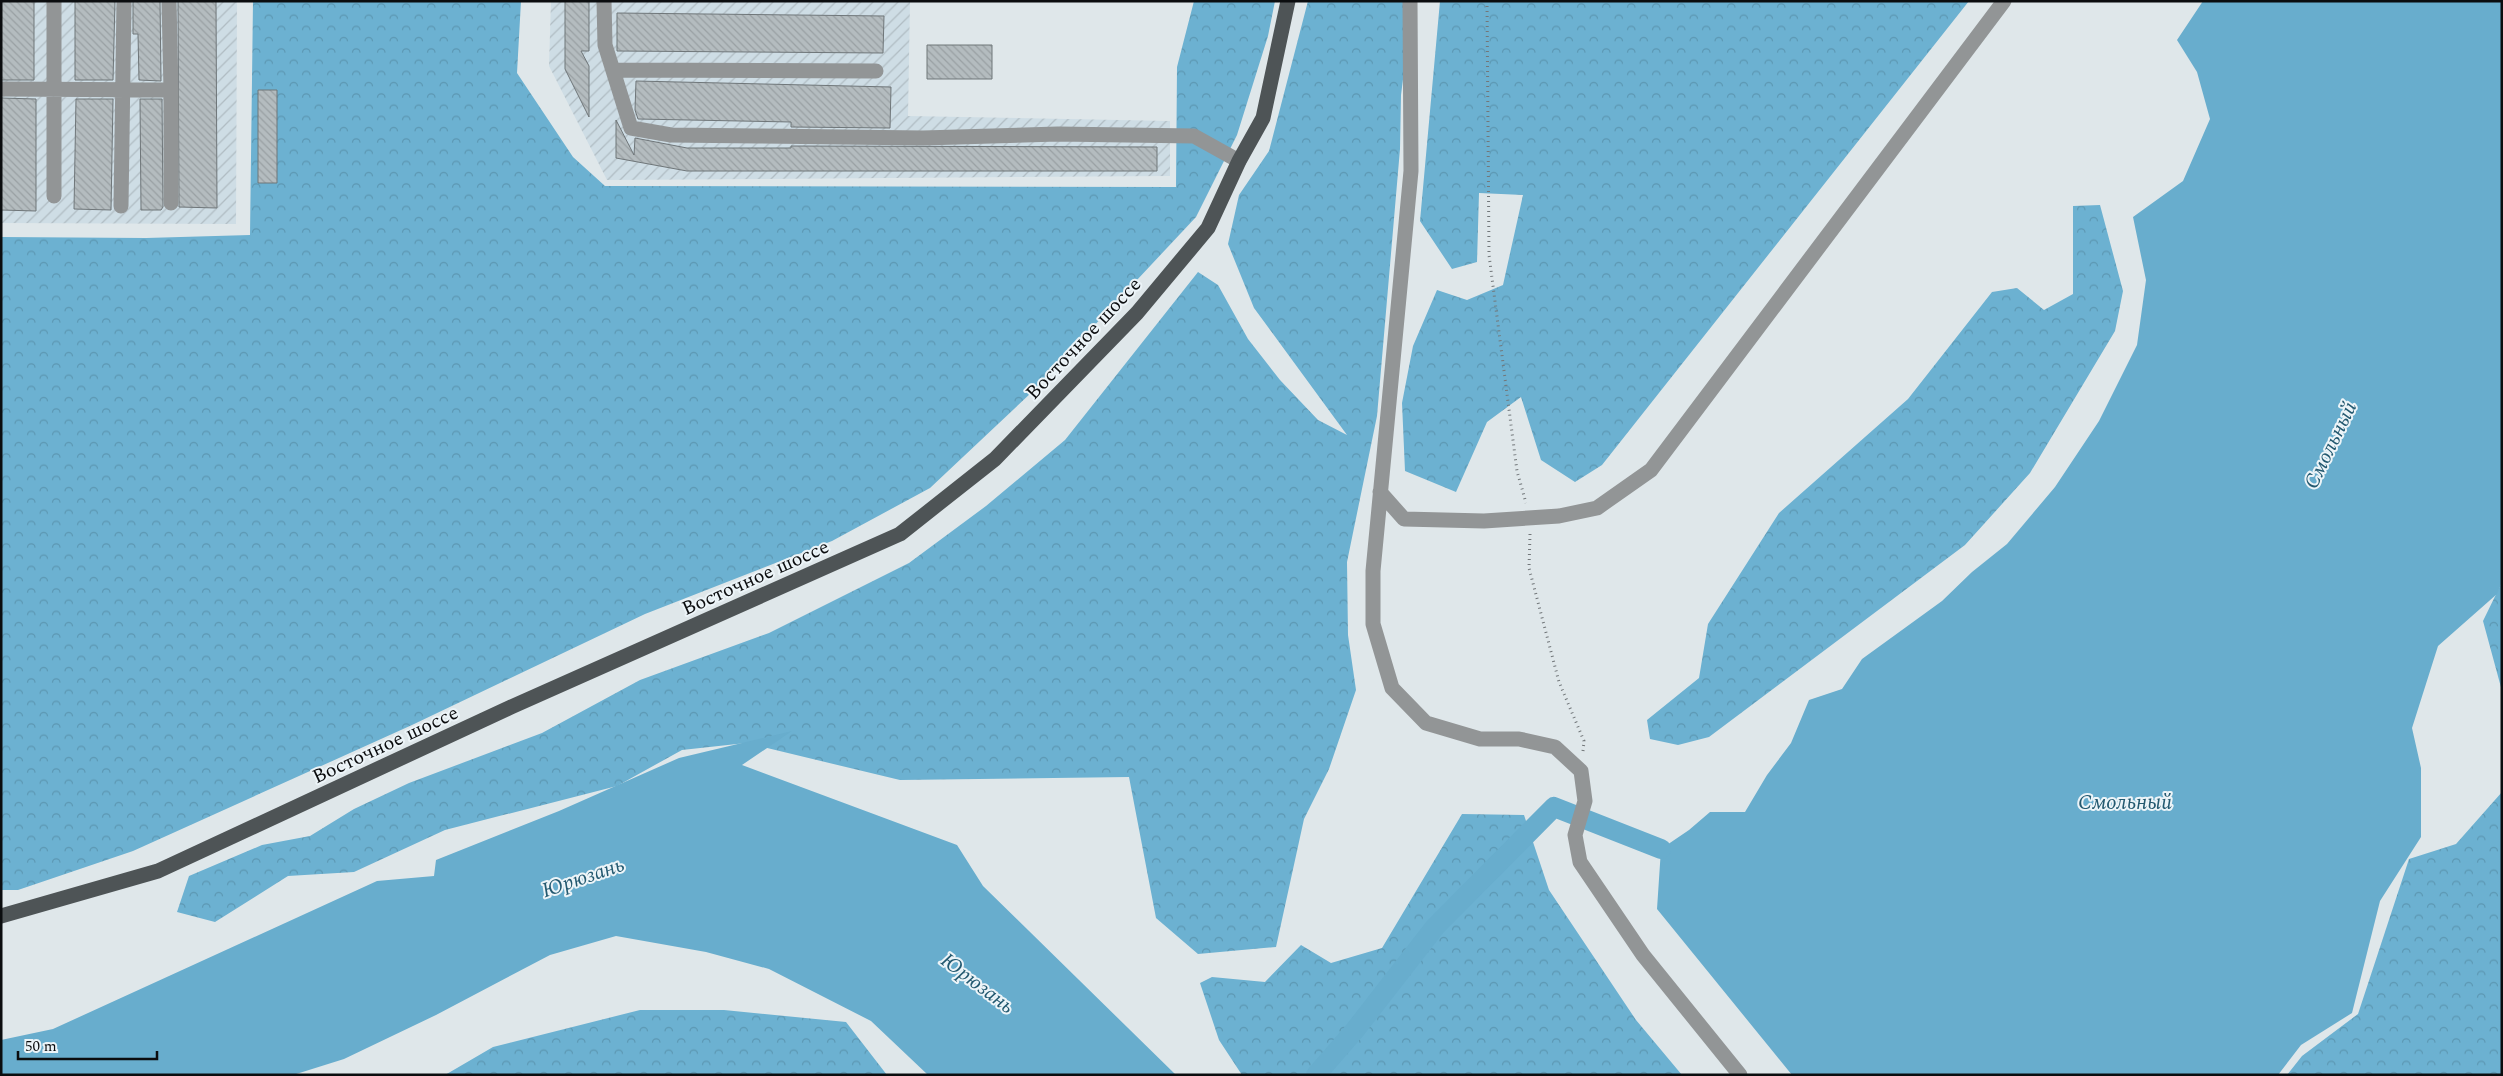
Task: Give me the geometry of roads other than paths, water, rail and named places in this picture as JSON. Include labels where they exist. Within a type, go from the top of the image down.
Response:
[{"type":"main road","name":"Восточное шоссе","points":[[1,916],[158,871],[511,707],[900,534],[995,459],[1137,313],[1208,228],[1239,161],[1263,118],[1288,1]]},
{"type":"street","points":[[54,1],[54,196]]},
{"type":"street","points":[[121,206],[124,1]]},
{"type":"street","points":[[169,1],[171,203]]},
{"type":"street","points":[[604,1],[605,45],[631,128],[672,134],[923,138],[1058,134],[1194,136],[1239,161]]},
{"type":"street","points":[[1410,1],[1411,171],[1373,571],[1373,624],[1392,688],[1426,724],[1480,739],[1519,739],[1555,747],[1581,772],[1585,800],[1575,835],[1580,862],[1643,955],[1740,1075]]},
{"type":"street","points":[[1380,492],[1404,519],[1530,520],[1596,508],[1651,470],[2004,1]]},
{"type":"street","points":[[613,70],[876,71]]},
{"type":"street","points":[[1,89],[54,91],[171,90]]},
{"type":"water","name":"Смольный","points":[[2203,1],[2502,1],[2502,582],[2497,594],[2438,646],[2412,728],[2421,768],[2421,837],[2380,901],[2352,1013],[2301,1045],[2278,1075],[1792,1075],[1657,909],[1661,849],[1689,830],[1710,812],[1745,812],[1767,775],[1791,743],[1809,700],[1842,689],[1862,659],[1942,601],[1972,572],[2007,544],[2055,487],[2099,421],[2137,345],[2146,280],[2133,217],[2183,181],[2210,119],[2197,72],[2177,40]]},
{"type":"water","name":"Юрюзань","points":[[792,731],[742,765],[957,845],[983,886],[1176,1075],[928,1075],[871,1021],[769,969],[706,952],[616,936],[550,955],[436,1015],[344,1059],[293,1075],[1,1075],[1,1040],[53,1029],[377,881],[434,876],[436,860],[559,811],[679,758]]},
{"type":"waterway","points":[[1316,1075],[1355,1030],[1435,927],[1554,807],[1661,849]]}]
